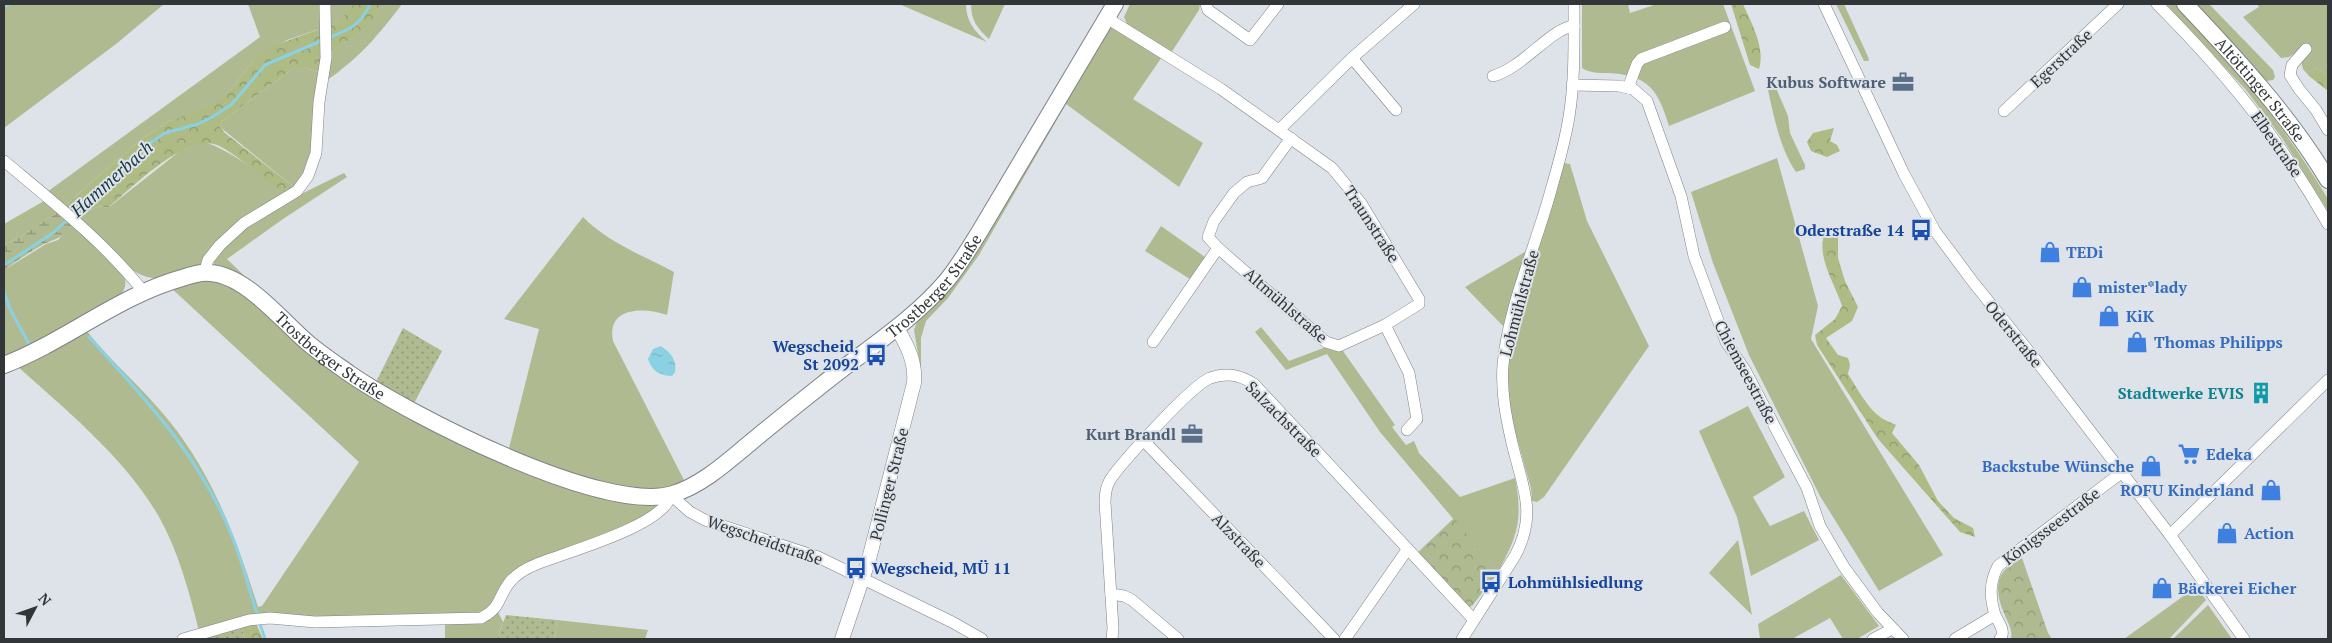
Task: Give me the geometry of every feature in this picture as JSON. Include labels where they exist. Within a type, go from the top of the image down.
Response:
[{"type":"main road","name":"Altöttinger Straße","points":[[2185,4],[2271,100],[2328,180]]},
{"type":"main road","name":"Trostberger Straße","points":[[4,365],[36,351],[143,291],[164,283],[204,273],[228,276],[244,286],[308,343],[376,391],[455,434],[522,463],[585,484],[643,498],[671,495],[703,480],[846,365],[897,328],[939,289],[966,254],[1111,11]]},
{"type":"street","points":[[204,273],[208,260],[220,244],[244,223],[292,194],[306,181],[316,153],[319,102],[327,50],[325,4]]},
{"type":"street","points":[[1206,4],[1208,10],[1250,40],[1278,4]]},
{"type":"street","points":[[1279,130],[1352,58],[1414,4]]},
{"type":"street","name":"Lohmühlstraße","points":[[1474,620],[1515,556],[1527,521],[1527,495],[1512,445],[1504,406],[1504,362],[1518,296],[1564,143],[1572,85],[1574,4]]},
{"type":"street","name":"Oderstraße","points":[[1824,4],[1904,174],[1936,231],[1973,282],[2035,359],[2170,535],[2244,639]]},
{"type":"street","name":"Egerstraße","points":[[2004,111],[2118,4]]},
{"type":"street","name":"Elbestraße","points":[[2157,4],[2238,90],[2268,128],[2328,224]]},
{"type":"street","name":"Traunstraße","points":[[1111,11],[1332,168],[1351,189],[1419,299],[1418,306],[1385,325]]},
{"type":"street","points":[[1494,76],[1510,70],[1563,30],[1574,26]]},
{"type":"street","points":[[1572,85],[1628,88],[1637,64],[1641,59],[1725,28]]},
{"type":"street","points":[[2306,49],[2292,65],[2290,75],[2328,130]]},
{"type":"street","points":[[1352,58],[1396,110]]},
{"type":"street","name":"Chiemseestraße","points":[[1628,88],[1640,93],[1650,105],[1681,196],[1694,256],[1726,342],[1745,370],[1807,488],[1820,526],[1844,567],[1892,629],[1903,639]]},
{"type":"street","points":[[1153,342],[1218,248],[1208,237],[1214,221],[1241,186],[1262,178],[1290,138]]},
{"type":"street","points":[[4,161],[76,222],[108,252],[143,291]]},
{"type":"street","name":"Altmühlstraße","points":[[1218,248],[1326,342],[1339,346],[1346,344],[1385,325]]},
{"type":"street","points":[[1385,325],[1412,381],[1417,419],[1408,430]]},
{"type":"street","name":"Pollinger Straße","points":[[842,639],[863,580],[914,383],[911,355],[897,328]]},
{"type":"street","name":"Salzachstraße","points":[[1112,639],[1113,628],[1105,490],[1111,479],[1144,441],[1202,383],[1218,376],[1239,376],[1254,384],[1474,620]]},
{"type":"street","points":[[2170,535],[2328,380]]},
{"type":"street","name":"Alzstraße","points":[[1144,441],[1334,639]]},
{"type":"street","name":"Königsseestraße","points":[[2000,639],[2002,629],[1995,615],[1990,594],[1998,566],[2121,473]]},
{"type":"street","name":"Wegscheidstraße","points":[[671,495],[690,512],[705,520],[807,553],[982,639]]},
{"type":"street","name":"Trostberger Straße","points":[[183,639],[249,620],[270,618],[315,622],[481,618],[494,610],[508,584],[525,570],[608,538],[648,520],[668,503],[671,495]]},
{"type":"street","points":[[1345,639],[1408,550]]},
{"type":"street","points":[[1111,594],[1124,596],[1132,600],[1178,639]]},
{"type":"street","points":[[1955,639],[1995,615]]},
{"type":"street","points":[[1462,639],[1474,620]]},
{"type":"street","points":[[1873,639],[1892,629]]},
{"type":"green space","points":[[4,4],[164,4],[116,44],[4,128]]},
{"type":"green space","points":[[248,4],[354,4],[340,22],[287,40],[253,61],[231,90],[212,106],[170,121],[143,138],[64,206],[47,192],[260,37]]},
{"type":"green space","points":[[354,4],[380,4],[377,13],[366,28],[350,40],[324,54],[321,73],[304,67],[295,67],[222,121],[220,127],[225,133],[295,188],[285,195],[224,149],[217,145],[204,144],[174,155],[159,165],[108,208],[99,206],[78,217],[64,206],[143,138],[170,121],[212,105],[231,90],[253,61],[270,47],[339,22]]},
{"type":"green space","points":[[380,4],[402,4],[367,46],[326,81],[331,50],[361,32],[373,19]]},
{"type":"green space","points":[[899,4],[966,4],[967,16],[978,34],[987,42]]},
{"type":"green space","points":[[971,4],[1005,4],[989,39],[976,23],[972,15]]},
{"type":"green space","points":[[1130,4],[1200,4],[1199,10],[1171,53],[1127,24],[1124,17]]},
{"type":"green space","points":[[1582,4],[1628,4],[1630,13],[1657,4],[1723,4],[1755,91],[1669,126],[1655,93],[1642,81],[1622,74],[1588,71],[1582,68]]},
{"type":"green space","points":[[1731,4],[1743,4],[1753,27],[1761,53],[1759,69],[1750,65]]},
{"type":"green space","points":[[1836,4],[1844,4],[1869,59],[1868,61],[1864,61]]},
{"type":"green space","points":[[2166,4],[2175,4],[2258,97],[2294,146],[2328,199],[2328,211],[2282,138],[2246,90]]},
{"type":"green space","points":[[2194,4],[2209,4],[2273,70],[2275,77],[2273,80],[2266,81]]},
{"type":"green space","points":[[2257,4],[2328,4],[2328,76],[2316,68],[2311,70],[2309,76],[2303,69],[2298,51],[2289,57],[2281,58],[2243,17],[2259,7]]},
{"type":"green space","points":[[1111,27],[1162,57],[1133,99],[1203,143],[1179,187],[1066,104],[979,255],[948,298],[926,321],[921,338],[921,373],[918,387],[920,365],[914,330],[917,322],[1108,28]]},
{"type":"green space","points":[[295,67],[304,67],[321,73],[313,159],[295,188],[220,127],[222,121]]},
{"type":"green space","points":[[2316,68],[2328,76],[2328,91],[2309,76],[2311,70]]},
{"type":"green space","points":[[1776,88],[1788,116],[1790,133],[1805,165],[1805,169],[1796,172],[1790,163],[1778,133],[1768,90]]},
{"type":"green space","points":[[1834,128],[1830,141],[1837,145],[1840,151],[1827,157],[1811,151],[1807,142],[1813,133]]},
{"type":"green space","points":[[204,142],[214,145],[249,166],[282,192],[289,200],[344,173],[347,177],[227,259],[263,294],[216,268],[214,263],[164,278],[145,276],[134,271],[78,217],[99,206],[108,208],[180,151]]},
{"type":"green space","points":[[1777,158],[1818,306],[1811,339],[1943,555],[1879,591],[1820,496],[1749,355],[1713,263],[1691,192]]},
{"type":"green space","points":[[1564,163],[1570,164],[1587,221],[1649,346],[1544,497],[1537,502],[1532,501],[1531,488],[1507,403],[1506,369],[1514,328]]},
{"type":"green space","points":[[44,201],[58,212],[20,237],[4,245],[4,224]]},
{"type":"green space","points":[[58,212],[72,224],[67,232],[34,250],[4,270],[4,245],[20,237]]},
{"type":"green space","points":[[583,217],[614,241],[674,272],[667,315],[638,310],[629,312],[621,315],[615,321],[612,330],[613,341],[686,484],[667,491],[604,485],[508,452],[539,329],[504,319]]},
{"type":"green space","points":[[72,224],[124,276],[125,284],[123,291],[120,296],[4,360],[4,270],[46,244],[58,240]]},
{"type":"green space","points":[[1161,226],[1205,257],[1190,279],[1145,251]]},
{"type":"green space","points":[[1826,231],[1838,237],[1838,258],[1845,281],[1858,307],[1852,321],[1826,338],[1838,355],[1848,358],[1850,365],[1848,374],[1874,412],[1896,425],[1892,433],[1919,465],[1938,501],[1954,518],[1973,528],[1975,537],[1960,532],[1878,439],[1817,345],[1815,335],[1835,319],[1842,306],[1824,259],[1822,249]]},
{"type":"green space","points":[[1530,249],[1507,326],[1502,325],[1465,287]]},
{"type":"green space","points":[[221,280],[440,431],[656,501],[659,504],[648,517],[524,567],[485,614],[308,619],[199,631],[177,557],[165,528],[144,493],[111,453],[93,435],[16,365],[85,329],[160,410],[186,443],[223,510],[242,558],[258,607],[262,606],[359,462],[169,286],[182,281]]},
{"type":"green space","points":[[1261,327],[1289,361],[1326,347],[1334,351],[1343,351],[1395,425],[1392,427],[1406,445],[1414,441],[1419,453],[1460,497],[1515,478],[1519,505],[1517,526],[1510,547],[1498,572],[1380,432],[1327,354],[1286,370],[1255,332]]},
{"type":"green space","points":[[403,328],[442,351],[413,405],[375,384]]},
{"type":"green space","points":[[1748,406],[1785,477],[1753,497],[1770,526],[1804,511],[1819,540],[1751,576],[1737,517],[1699,431]]},
{"type":"green space","points":[[1454,518],[1498,572],[1472,606],[1469,607],[1416,554]]},
{"type":"green space","points":[[1738,540],[1752,615],[1709,573]]},
{"type":"green space","points":[[2022,558],[2048,633],[2052,639],[2011,639],[2010,628],[2001,604],[1998,587],[2002,574],[2013,563]]},
{"type":"green space","points":[[1841,575],[1879,626],[1857,639],[1843,639],[1830,618],[1792,639],[1760,639],[1758,624]]},
{"type":"green space","points":[[2196,587],[2206,600],[2169,639],[2124,639]]},
{"type":"green space","points":[[2208,605],[2232,639],[2173,639]]},
{"type":"green space","points":[[498,612],[503,622],[497,639],[445,639],[445,623]]},
{"type":"green space","points":[[506,615],[557,620],[555,639],[497,639]]},
{"type":"green space","points":[[557,620],[648,630],[645,639],[555,639]]},
{"type":"green space","points":[[255,621],[263,639],[245,639],[241,625]]},
{"type":"green space","points":[[241,625],[245,639],[194,639]]},
{"type":"water","points":[[661,346],[674,360],[675,372],[672,376],[657,372],[648,359],[653,349]]},
{"type":"waterway","points":[[4,6],[10,4]]},
{"type":"waterway","name":"Hammerbach","points":[[328,38],[354,26],[370,4]]},
{"type":"waterway","name":"Hammerbach","points":[[72,214],[141,149],[165,133],[198,124],[214,116],[232,104],[265,65],[323,40]]},
{"type":"waterway","name":"Hammerbach","points":[[4,265],[53,233],[68,219]]},
{"type":"waterway","points":[[4,292],[10,309],[29,344]]},
{"type":"waterway","points":[[89,337],[152,408],[206,483],[234,541],[257,613]]},
{"type":"waterway","points":[[260,624],[265,639]]},
{"type":"place","name":"Kubus Software","points":[[1903,82]]},
{"type":"place","name":"Oderstraße 14","points":[[1921,230]]},
{"type":"place","name":"TEDi","points":[[2050,252]]},
{"type":"place","name":"mister*lady","points":[[2082,287]]},
{"type":"place","name":"KiK","points":[[2109,316]]},
{"type":"place","name":"Thomas Philipps","points":[[2137,342]]},
{"type":"place","name":"Wegscheid, St 2092","points":[[876,355]]},
{"type":"place","name":"Stadtwerke EVIS","points":[[2261,393]]},
{"type":"place","name":"Kurt Brandl","points":[[1192,434]]},
{"type":"place","name":"Edeka","points":[[2189,454]]},
{"type":"place","name":"Backstube Wünsche","points":[[2151,466]]},
{"type":"place","name":"ROFU Kinderland","points":[[2271,490]]},
{"type":"place","name":"Action","points":[[2227,533]]},
{"type":"place","name":"Wegscheid, MÜ 11","points":[[856,568]]},
{"type":"place","name":"Lohmühlsiedlung","points":[[1491,582]]},
{"type":"place","name":"Bäckerei Eicher","points":[[2162,588]]}]
